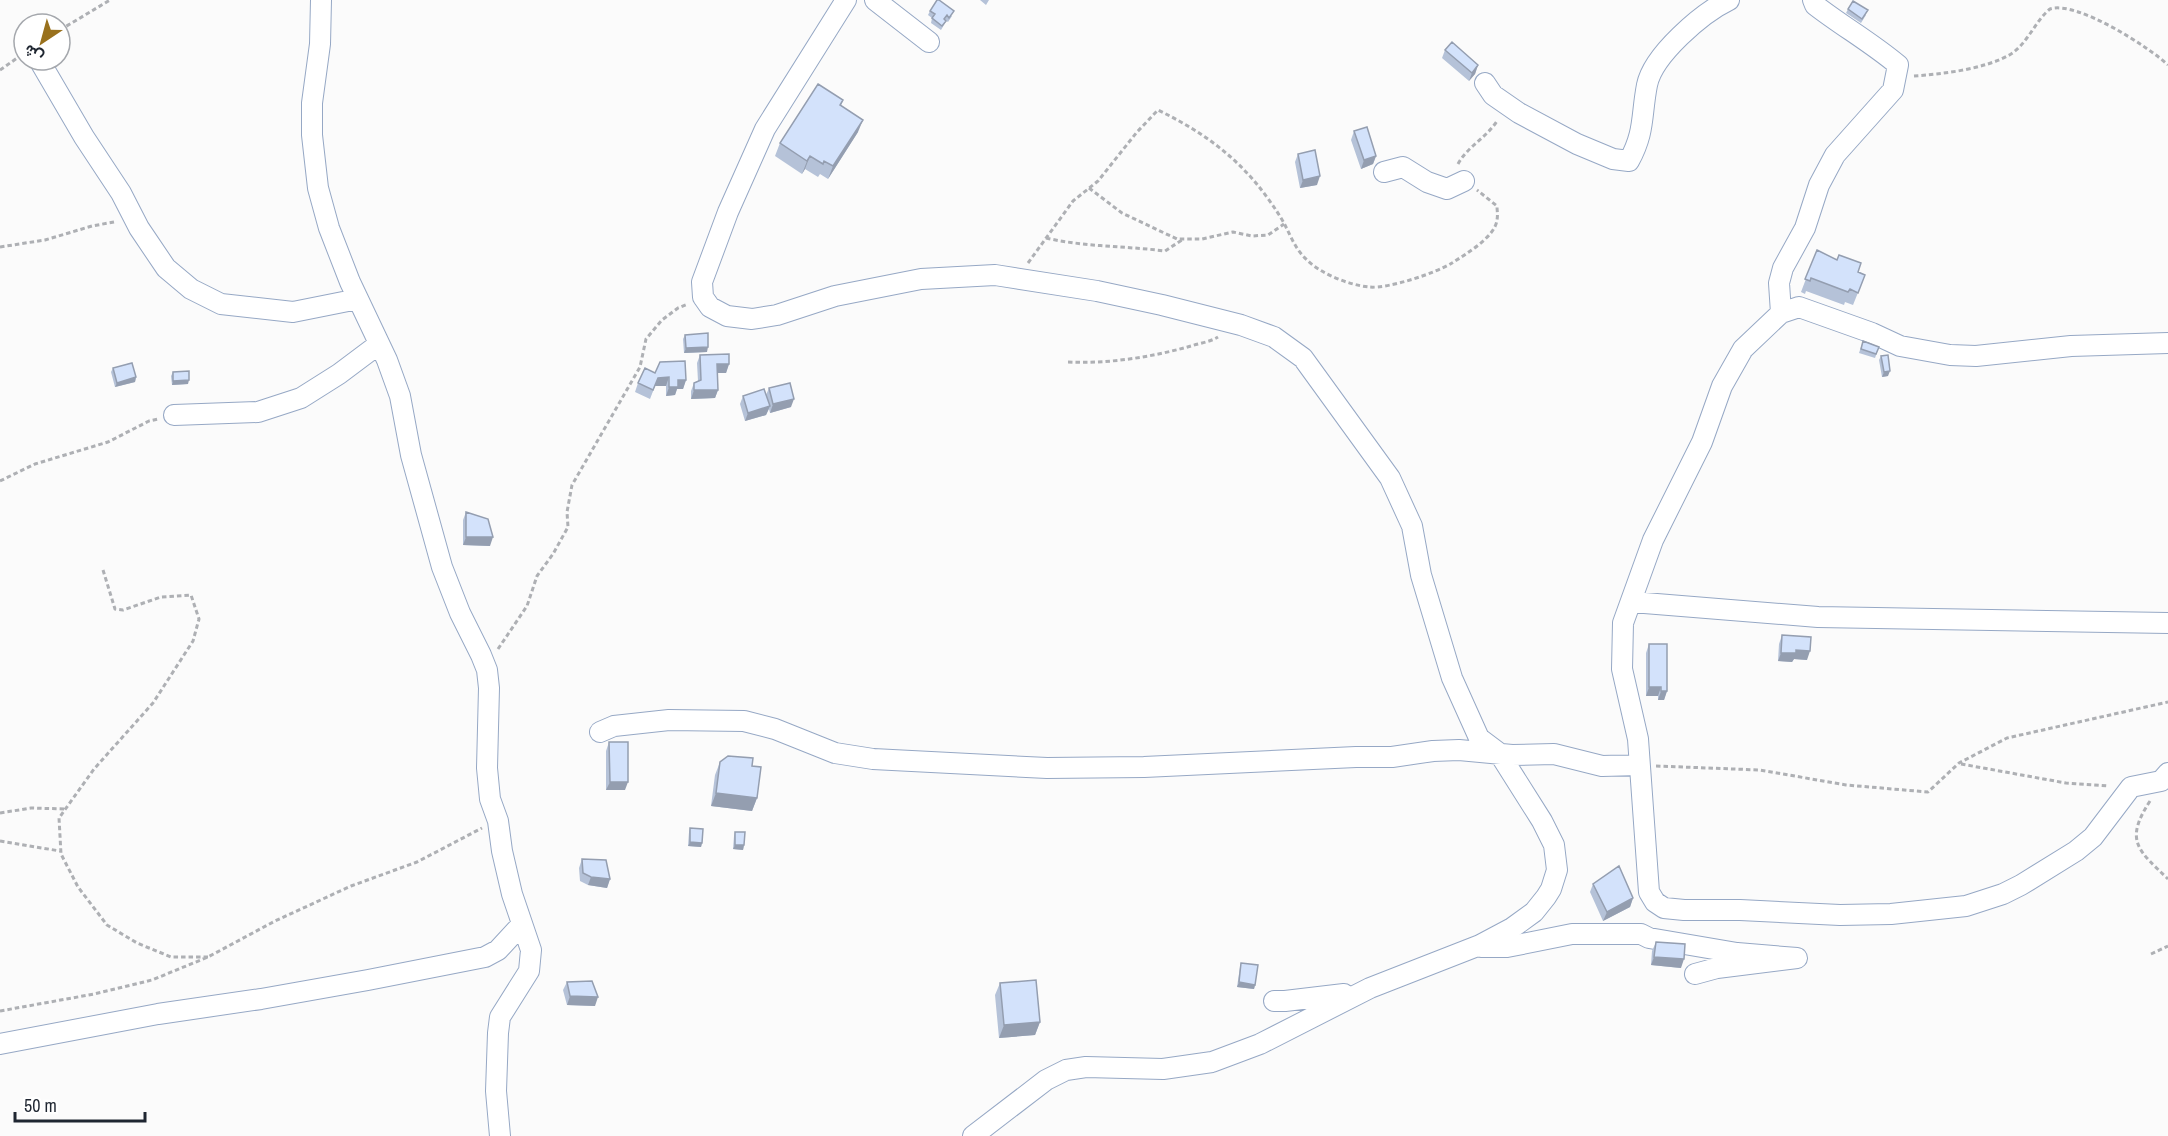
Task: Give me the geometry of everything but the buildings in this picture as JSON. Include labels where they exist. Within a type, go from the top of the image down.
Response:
[{"type":"street","points":[[321,0],[320,44],[312,103],[318,188],[329,228],[400,396],[411,455],[442,567],[460,613],[487,670],[489,688],[487,768],[490,799],[498,820],[502,851],[512,894],[531,950],[529,971],[500,1017],[496,1091],[500,1136]]},
{"type":"street","points":[[846,0],[765,129],[728,212],[704,276],[701,291],[710,307],[736,318],[752,319],[777,315],[835,296],[921,279],[995,275],[1098,291],[1240,325],[1274,337],[1303,358],[1390,478],[1412,526],[1421,575],[1452,678],[1479,738],[1499,753],[1550,834],[1557,860],[1557,870],[1551,889],[1534,912],[1512,928],[1475,947],[1370,988],[1260,1044],[1212,1062],[1163,1069],[1086,1067],[1066,1070],[1046,1080],[973,1136]]},
{"type":"street","points":[[875,0],[929,42]]},
{"type":"street","points":[[1485,83],[1493,95],[1506,104],[1577,144],[1613,159],[1629,161],[1637,148],[1644,120],[1647,83],[1659,60],[1684,32],[1728,0]]},
{"type":"street","points":[[1781,313],[1779,283],[1781,275],[1805,228],[1820,185],[1835,154],[1893,90],[1897,76],[1898,65],[1881,51],[1843,27],[1815,5],[1813,0]]},
{"type":"street","points":[[46,72],[166,268],[191,289],[221,304],[293,312],[358,299]]},
{"type":"street","points":[[1384,172],[1403,166],[1427,182],[1447,189],[1464,181]]},
{"type":"street","points":[[2164,777],[2131,787],[2093,837],[2076,851],[2003,894],[1966,906],[1891,914],[1840,915],[1664,908],[1655,903],[1649,892],[1638,739],[1622,669],[1623,623],[1653,540],[1702,442],[1722,386],[1743,350],[1781,313],[1799,307],[1872,333],[1900,346],[1950,355],[1976,356],[2070,346],[2168,343]]},
{"type":"street","points":[[174,415],[258,412],[301,398],[339,374],[379,344]]},
{"type":"street","points":[[1632,602],[1818,618],[2168,622]]},
{"type":"street","points":[[600,732],[614,726],[669,720],[744,721],[769,726],[836,753],[873,759],[1047,768],[1392,757],[1432,751],[1477,750],[1512,755],[1554,754],[1602,766],[1639,765]]},
{"type":"street","points":[[0,1044],[158,1014],[358,982],[485,957],[498,950],[522,924]]},
{"type":"street","points":[[1475,947],[1507,947],[1572,934],[1641,934],[1649,938],[1737,953],[1797,958],[1717,968],[1695,974]]},
{"type":"street","points":[[1274,1000],[1322,998],[1370,988]]},
{"type":"path","points":[[72,23],[110,0]]},
{"type":"path","points":[[1897,76],[1938,74],[1993,62],[2013,53],[2050,8],[2061,3],[2069,4]]},
{"type":"path","points":[[2087,10],[2142,41],[2168,64]]},
{"type":"path","points":[[1022,279],[1026,266],[1073,201],[1098,181],[1137,132],[1158,110],[1187,124],[1248,173],[1284,224],[1292,241],[1307,260],[1323,272],[1371,287],[1441,270],[1473,250],[1490,234],[1497,221],[1497,206],[1464,181],[1458,165],[1464,153],[1479,142],[1496,124],[1506,104]]},
{"type":"path","points":[[1089,188],[1122,213],[1177,239],[1202,239],[1233,232],[1252,236],[1268,235],[1284,224]]},
{"type":"path","points":[[0,247],[45,240],[92,226],[134,218]]},
{"type":"path","points":[[1046,238],[1070,243],[1166,251],[1183,239]]},
{"type":"path","points":[[487,670],[503,641],[527,606],[537,576],[568,527],[567,512],[572,485],[640,368],[646,339],[662,320],[678,308],[703,297]]},
{"type":"path","points":[[1068,362],[1091,363],[1174,350],[1214,339],[1240,325]]},
{"type":"path","points":[[0,481],[34,464],[108,442],[149,421],[174,415]]},
{"type":"path","points":[[103,570],[115,609],[123,610],[160,597],[191,595],[199,619],[193,641],[153,703],[94,769],[59,818],[61,851],[78,887],[107,925],[137,943],[171,957],[208,957]]},
{"type":"path","points":[[1639,765],[1760,770],[1846,785],[1928,792],[1959,764],[2007,738],[2168,702]]},
{"type":"path","points":[[1959,764],[2066,783],[2131,787]]},
{"type":"path","points":[[2164,777],[2158,791],[2142,813],[2135,835],[2138,849],[2168,879]]},
{"type":"path","points":[[0,813],[32,808],[65,809]]},
{"type":"path","points":[[0,1011],[152,981],[208,957],[275,921],[351,886],[417,862],[498,820]]},
{"type":"path","points":[[0,841],[61,851]]},
{"type":"path","points":[[2151,954],[2168,946]]}]
